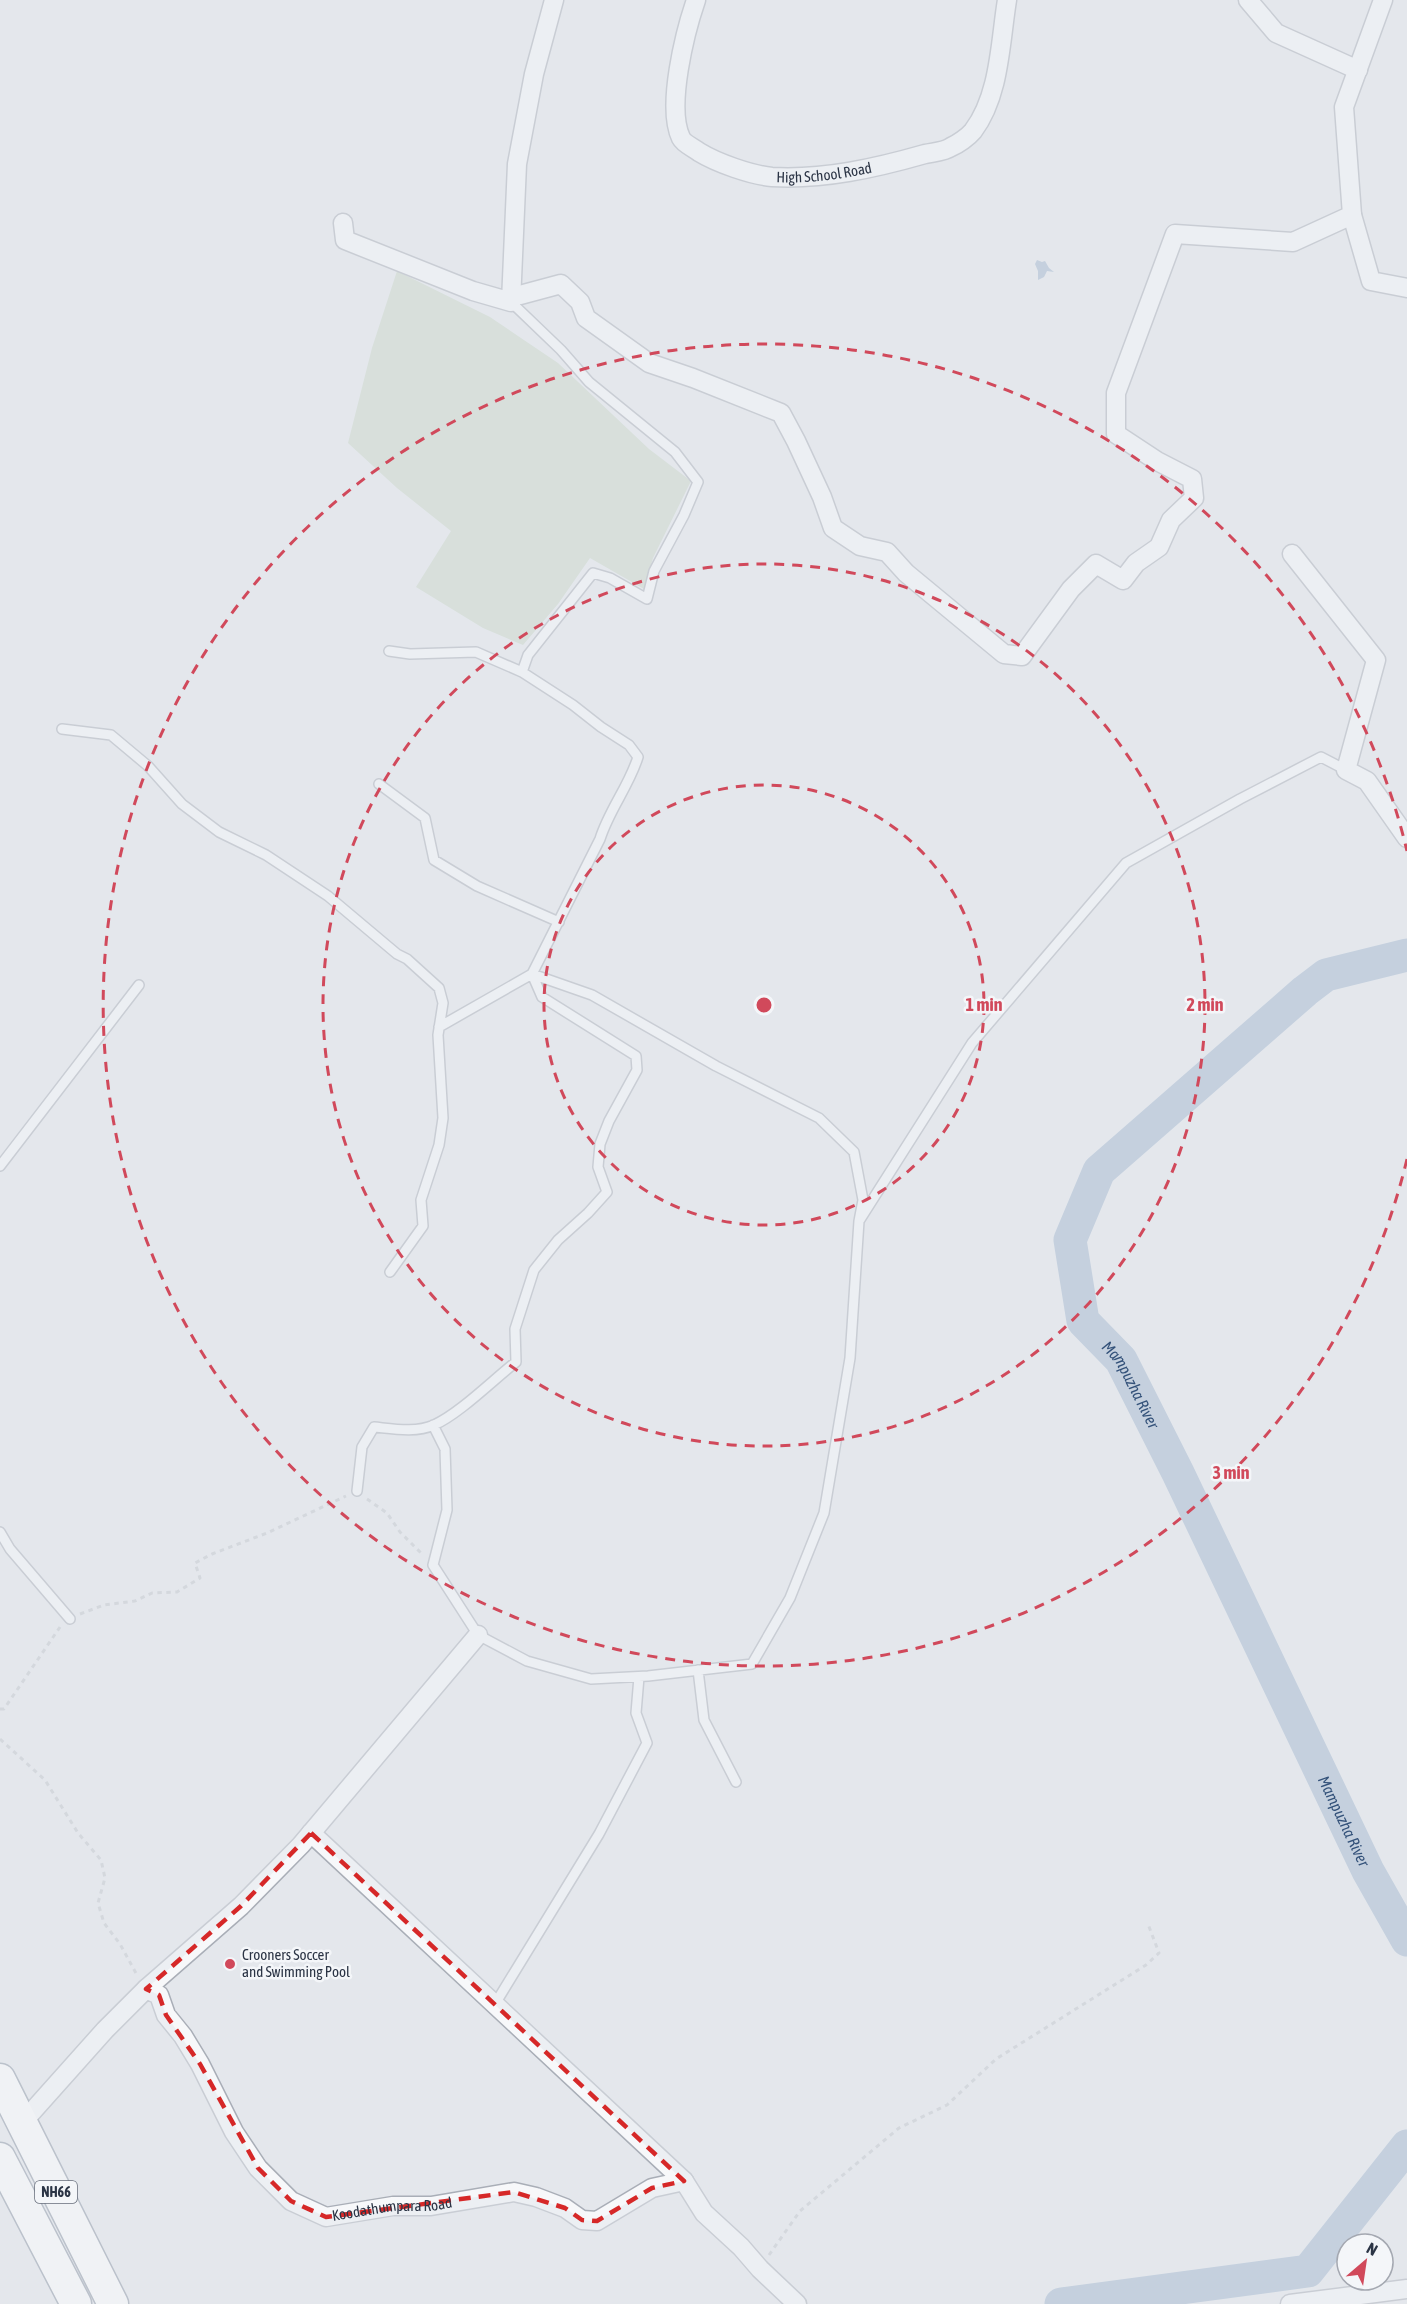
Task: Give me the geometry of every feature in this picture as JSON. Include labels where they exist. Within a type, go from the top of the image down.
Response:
[{"type":"highway","name":"NH66","points":[[0,2079],[113,2304]]},
{"type":"highway","name":"NH66","points":[[0,2158],[75,2304]]},
{"type":"street","points":[[516,298],[518,164],[534,74],[554,0]]},
{"type":"street","name":"High School Road","points":[[696,0],[684,42],[677,93],[676,120],[682,141],[705,156],[770,177],[805,177],[879,166],[950,148],[971,133],[985,112],[995,78],[1006,0]]},
{"type":"street","points":[[1248,0],[1276,33],[1358,70]]},
{"type":"street","points":[[1383,0],[1344,107],[1352,215],[1371,281],[1407,288]]},
{"type":"street","points":[[343,224],[345,240],[473,291],[516,298],[561,285],[580,302],[586,318],[649,363],[781,413],[822,497],[833,528],[860,546],[887,552],[906,573],[1004,654],[1022,656],[1071,589],[1096,564],[1123,580],[1136,563],[1159,547],[1171,520],[1194,498],[1192,479],[1157,461],[1116,434],[1116,393],[1175,234],[1293,242],[1352,215]]},
{"type":"street","points":[[1292,554],[1376,660],[1346,770],[1367,781],[1407,838]]},
{"type":"street","points":[[22,2123],[112,2022],[146,1989],[241,1906],[311,1833],[478,1635]]},
{"type":"street","points":[[311,1833],[684,2181],[704,2213],[797,2304]]},
{"type":"street","name":"Koodathumpara Road","points":[[146,1989],[159,1995],[165,2015],[183,2036],[200,2064],[234,2132],[258,2168],[291,2201],[326,2217],[393,2205],[431,2206],[514,2192],[536,2197],[565,2208],[582,2220],[597,2221],[652,2188],[684,2181]]},
{"type":"street","points":[[1290,2304],[1407,2289]]},
{"type":"lane","points":[[516,298],[589,382],[675,452],[698,482],[684,515],[654,571],[647,599],[609,578],[593,573],[528,655],[522,672]]},
{"type":"lane","points":[[389,651],[410,654],[477,652],[522,672],[629,745],[638,757],[632,777],[603,829],[532,974],[440,1027]]},
{"type":"lane","points":[[62,729],[111,735],[148,766],[182,804],[219,832],[266,855],[328,896],[407,959],[439,988],[443,1003],[438,1035],[443,1118],[439,1145],[421,1200],[423,1226],[390,1272]]},
{"type":"lane","points":[[858,1221],[972,1043],[1126,863],[1321,757],[1346,770]]},
{"type":"lane","points":[[379,784],[425,818],[434,860],[477,886],[559,922]]},
{"type":"lane","points":[[433,1425],[446,1449],[447,1510],[433,1565],[478,1635],[527,1661],[591,1679],[639,1677],[752,1664],[790,1599],[824,1513],[850,1358],[858,1221],[863,1200],[854,1152],[819,1118],[716,1066],[592,995],[532,974]]},
{"type":"lane","points":[[357,1491],[362,1448],[374,1427],[409,1430],[433,1425],[454,1413],[516,1362],[515,1329],[534,1270],[558,1240],[607,1192],[598,1167],[600,1144],[609,1121],[637,1071],[636,1056],[542,997],[532,974]]},
{"type":"lane","points":[[0,1166],[139,985]]},
{"type":"lane","points":[[0,1532],[9,1549],[70,1619]]},
{"type":"lane","points":[[698,1670],[704,1720],[736,1782]]},
{"type":"lane","points":[[495,2004],[599,1834],[647,1743],[636,1713],[639,1677]]},
{"type":"path","points":[[0,1709],[4,1709],[63,1623],[104,1605],[135,1600],[152,1593],[177,1592],[200,1578],[195,1563],[267,1533],[357,1491],[387,1513],[400,1532],[433,1565]]},
{"type":"path","points":[[0,1739],[45,1780],[78,1833],[101,1860],[105,1878],[98,1903],[104,1923],[120,1944],[146,1989]]},
{"type":"path","points":[[760,2269],[800,2211],[899,2128],[947,2105],[996,2059],[1146,1965],[1159,1953],[1148,1924]]},
{"type":"highlighted area","points":[[311,1833],[684,2181],[652,2188],[597,2221],[582,2220],[565,2208],[514,2192],[326,2217],[291,2201],[258,2168],[200,2064],[166,2015],[159,1995],[146,1989],[241,1906]]},
{"type":"green space","points":[[397,271],[490,317],[558,363],[649,449],[691,481],[653,558],[644,589],[590,558],[558,604],[523,645],[483,628],[416,587],[451,531],[397,488],[348,443],[372,348]]},
{"type":"water","points":[[1037,260],[1045,261],[1054,272],[1047,271],[1044,277],[1038,280],[1035,264]]},
{"type":"waterway","name":"Mampuzha River","points":[[1407,955],[1326,975],[1305,991],[1099,1171],[1070,1240],[1083,1321],[1121,1360],[1178,1473],[1368,1871],[1407,1940]]},
{"type":"waterway","name":"Mampuzha River","points":[[1061,2304],[1308,2271],[1407,2146]]},
{"type":"place","name":"Crooners Soccer and Swimming Pool","points":[[230,1964]]}]
